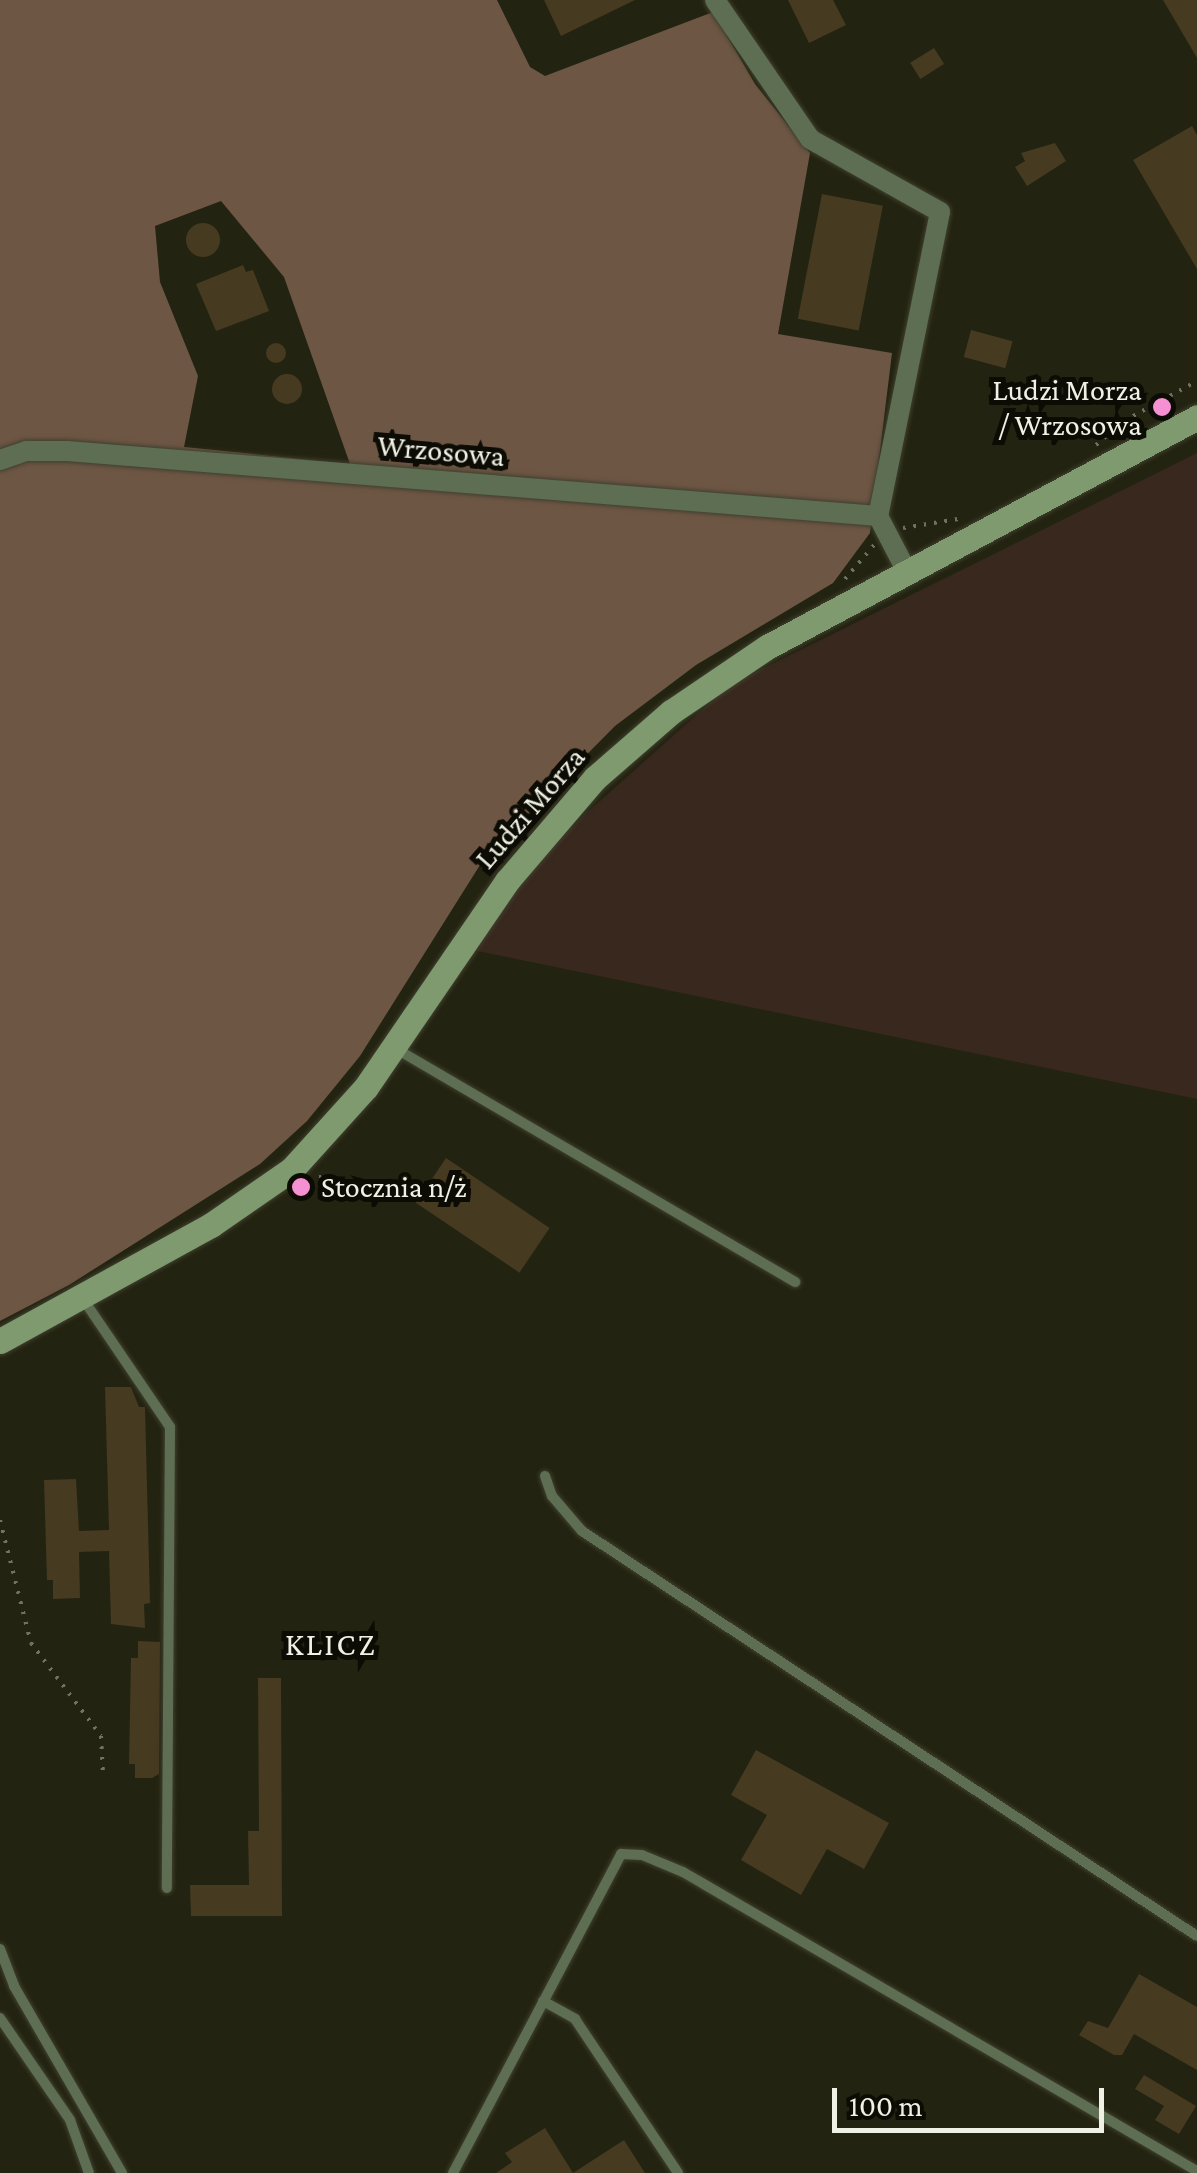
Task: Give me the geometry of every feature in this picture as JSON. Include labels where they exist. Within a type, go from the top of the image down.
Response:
[{"type":"street","points":[[715,0],[810,139],[940,212],[878,516],[907,572]]},
{"type":"street","name":"Ludzi Morza","points":[[0,1341],[211,1225],[280,1178],[336,1125],[507,881],[631,744],[739,664],[1197,417]]},
{"type":"street","name":"Wrzosowa","points":[[0,460],[26,451],[67,451],[878,516]]},
{"type":"lane","points":[[392,1046],[796,1282]]},
{"type":"lane","points":[[81,1296],[170,1427],[167,1888]]},
{"type":"lane","points":[[546,1476],[552,1496],[582,1530],[1197,1936]]},
{"type":"lane","points":[[453,2173],[622,1854],[642,1855],[683,1872],[1197,2170]]},
{"type":"lane","points":[[0,1949],[14,1986],[122,2173]]},
{"type":"lane","points":[[0,1970],[14,1986]]},
{"type":"lane","points":[[543,2001],[575,2019],[678,2173]]},
{"type":"lane","points":[[0,2018],[70,2120],[89,2173]]},
{"type":"path","points":[[1084,455],[1124,421],[1197,381]]},
{"type":"path","points":[[841,585],[863,552],[888,536],[909,525],[962,519]]},
{"type":"path","points":[[0,1520],[31,1643],[101,1736],[104,1774]]},
{"type":"shaded area","points":[[0,0],[497,0],[530,67],[545,76],[713,12],[755,84],[810,153],[778,334],[892,353],[870,533],[833,583],[696,665],[615,726],[522,820],[480,865],[360,1056],[307,1121],[260,1164],[69,1285],[0,1321]],"holes":[[[221,201],[284,277],[350,464],[184,447],[198,376],[160,282],[155,226]]]},
{"type":"shaded area","points":[[1197,453],[1197,1099],[458,947],[583,816],[730,685]]},
{"type":"building","points":[[544,0],[635,0],[561,36]]},
{"type":"building","points":[[788,0],[833,0],[846,25],[809,43]]},
{"type":"building","points":[[1163,0],[1197,0],[1197,58]]},
{"type":"building","points":[[934,48],[944,64],[920,79],[910,63]]},
{"type":"building","points":[[1192,126],[1197,135],[1197,269],[1133,160]]},
{"type":"building","points":[[1055,143],[1066,161],[1027,186],[1015,167],[1025,161],[1021,153]]},
{"type":"building","points":[[822,194],[883,206],[859,330],[798,319]]},
{"type":"building","points":[[203,223],[215,228],[220,240],[215,252],[203,257],[191,252],[186,240],[191,228]]},
{"type":"building","points":[[243,265],[246,272],[253,270],[269,311],[216,331],[196,284]]},
{"type":"building","points":[[971,330],[1013,341],[1005,368],[964,357]]},
{"type":"building","points":[[272,343],[280,343],[286,353],[280,363],[272,363],[266,357],[266,349]]},
{"type":"building","points":[[287,374],[298,378],[302,389],[298,400],[287,404],[276,400],[272,389],[276,378]]},
{"type":"building","points":[[446,1158],[550,1228],[519,1273],[416,1203]]},
{"type":"building","points":[[105,1387],[131,1387],[139,1407],[145,1407],[150,1603],[144,1604],[145,1628],[111,1624],[109,1551],[79,1552],[80,1598],[53,1599],[53,1580],[47,1580],[44,1480],[76,1479],[79,1531],[109,1530]]},
{"type":"building","points":[[138,1641],[160,1642],[159,1774],[152,1778],[135,1778],[135,1764],[129,1764],[131,1658],[138,1658]]},
{"type":"building","points":[[258,1678],[281,1678],[282,1916],[191,1916],[190,1885],[249,1885],[248,1831],[259,1831]]},
{"type":"building","points":[[756,1750],[889,1823],[864,1869],[827,1849],[801,1895],[741,1860],[767,1815],[731,1795]]},
{"type":"building","points":[[1139,1974],[1197,2007],[1197,2070],[1134,2034],[1122,2055],[1114,2055],[1079,2035],[1088,2021],[1108,2028]]},
{"type":"building","points":[[1144,2075],[1196,2106],[1179,2134],[1155,2120],[1164,2106],[1135,2089]]},
{"type":"building","points":[[545,2128],[573,2173],[496,2173],[512,2162],[505,2153]]},
{"type":"building","points":[[624,2140],[645,2173],[573,2173]]},
{"type":"place","name":"Ludzi Morza / Wrzosowa","points":[[1162,407]]},
{"type":"place","name":"Stocznia n/ż","points":[[301,1187]]},
{"type":"district","name":"KLICZ","points":[[331,1644]]}]
